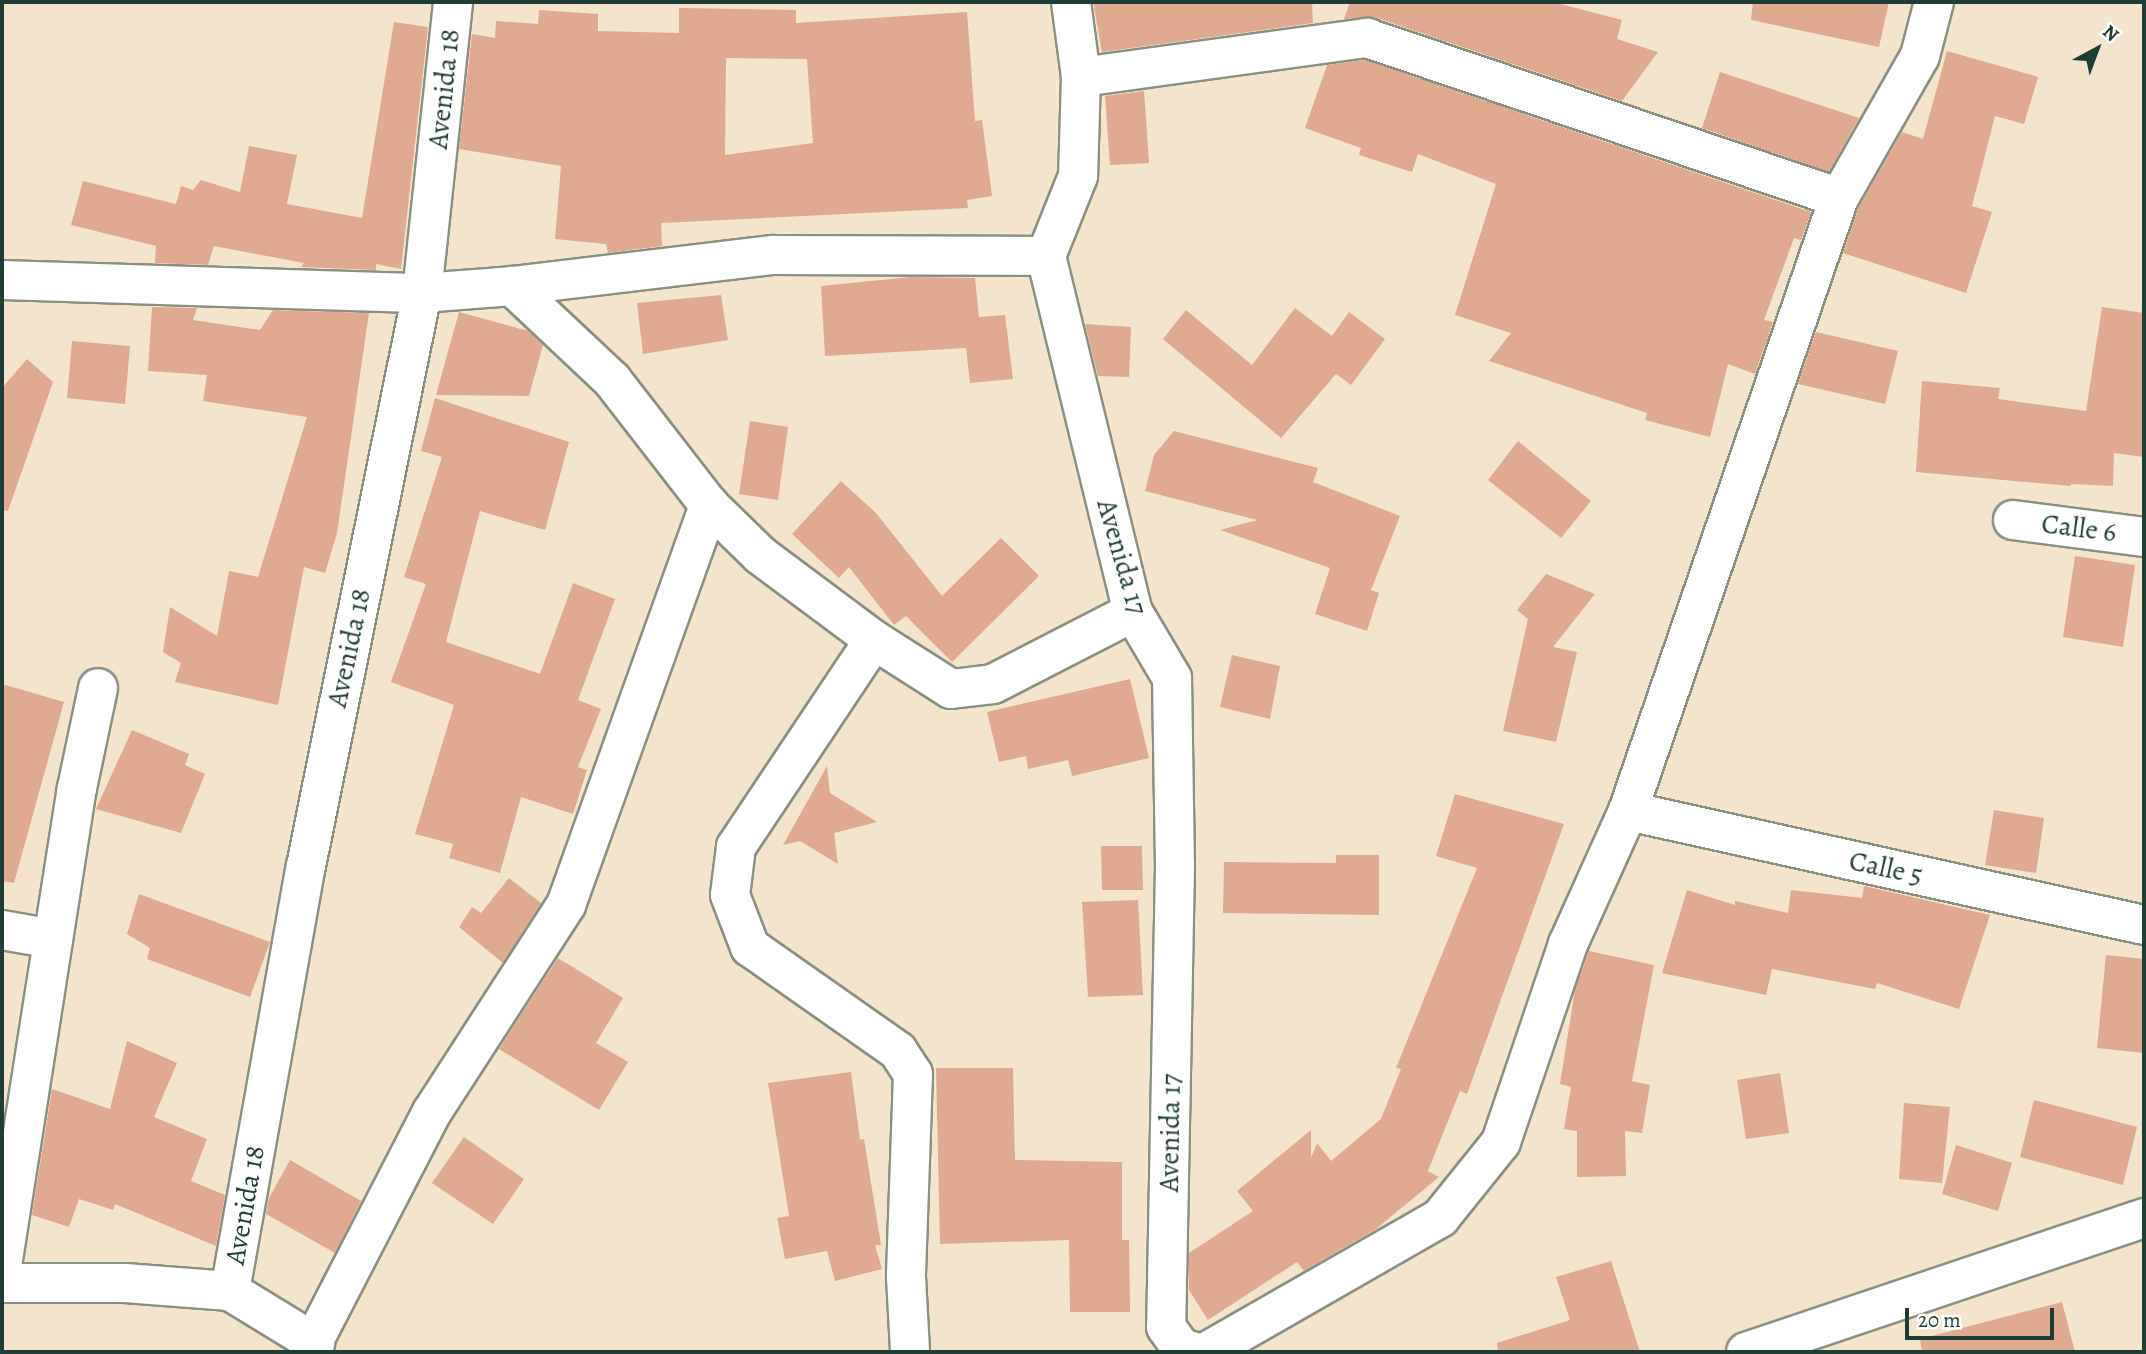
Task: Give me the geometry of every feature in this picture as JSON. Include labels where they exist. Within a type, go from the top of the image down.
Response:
[{"type":"street","name":"Avenida 18","points":[[230,1291],[308,853],[422,293],[453,2]]},
{"type":"street","points":[[2,280],[422,293],[512,286],[773,255],[1046,256],[1078,176],[1081,77],[1071,2]]},
{"type":"street","points":[[1206,1352],[1440,1218],[1502,1142],[1568,944],[1628,811],[1839,198],[1920,56],[1934,2]]},
{"type":"street","points":[[1081,77],[1367,38],[1839,198]]},
{"type":"street","name":"Avenida 17","points":[[1046,256],[1133,612],[1172,678],[1174,866],[1166,1327],[1181,1348],[1195,1352]]},
{"type":"street","points":[[512,286],[612,380],[709,505],[760,555],[874,640],[951,689],[993,684],[1133,612]]},
{"type":"street","points":[[2,1283],[125,1283],[230,1291],[312,1348],[432,1112],[566,905],[709,505]]},
{"type":"street","name":"Calle 6","points":[[2013,520],[2144,537]]},
{"type":"street","points":[[874,640],[736,847],[730,895],[751,947],[898,1051],[913,1074],[906,1277],[911,1352]]},
{"type":"street","points":[[2,1266],[77,788],[98,688]]},
{"type":"street","name":"Calle 5","points":[[1628,811],[2144,925]]},
{"type":"street","points":[[2,930],[52,939]]},
{"type":"street","points":[[1746,1352],[2144,1218]]},
{"type":"building","points":[[1093,2],[1312,2],[1313,23],[1102,52]]},
{"type":"building","points":[[1350,2],[1553,2],[1622,20],[1617,39],[1658,52],[1622,101],[1374,17],[1344,19]]},
{"type":"building","points":[[1753,2],[1889,2],[1879,47],[1751,20]]},
{"type":"building","points":[[679,8],[796,10],[796,23],[967,12],[975,121],[982,120],[992,196],[967,200],[968,208],[661,223],[662,246],[608,253],[606,244],[555,239],[561,166],[459,149],[472,34],[495,38],[496,21],[538,24],[539,10],[598,14],[598,31],[679,33]],"holes":[[[726,58],[807,59],[813,143],[725,155]]]},
{"type":"building","points":[[394,22],[428,27],[401,269],[376,264],[376,270],[301,267],[304,263],[214,246],[208,265],[155,263],[156,246],[71,225],[83,181],[176,204],[181,186],[193,190],[201,180],[240,192],[249,146],[297,155],[287,204],[362,218]]},
{"type":"building","points":[[1947,51],[2038,77],[2024,124],[1995,116],[1972,206],[1992,212],[1966,293],[1843,253],[1859,207],[1902,132],[1923,139]]},
{"type":"building","points":[[1365,60],[1811,212],[1801,240],[1794,238],[1764,320],[1773,322],[1755,374],[1728,364],[1710,437],[1645,420],[1647,413],[1489,361],[1511,333],[1455,315],[1496,184],[1418,154],[1412,172],[1359,155],[1361,148],[1305,128],[1327,65]]},
{"type":"building","points":[[1720,72],[1859,118],[1829,172],[1702,128]]},
{"type":"building","points":[[1144,91],[1149,163],[1110,165],[1105,96]]},
{"type":"building","points":[[911,277],[975,278],[979,317],[1005,315],[1013,379],[970,383],[966,348],[825,356],[821,286]]},
{"type":"building","points":[[721,295],[728,340],[643,354],[637,303]]},
{"type":"building","points":[[152,307],[197,308],[193,320],[260,330],[273,310],[369,313],[337,533],[325,573],[304,567],[278,705],[175,682],[181,663],[163,652],[170,607],[217,636],[229,571],[258,577],[307,417],[203,401],[207,375],[148,371]]},
{"type":"building","points":[[2102,307],[2144,313],[2144,457],[2114,453],[2113,486],[2071,486],[1916,472],[1922,381],[2000,388],[1998,399],[2086,411]]},
{"type":"building","points":[[1295,308],[1332,336],[1349,312],[1385,339],[1351,385],[1336,374],[1281,438],[1163,339],[1186,310],[1252,365]]},
{"type":"building","points":[[459,312],[528,331],[543,345],[529,396],[436,395]]},
{"type":"building","points":[[1085,324],[1131,327],[1129,377],[1098,376]]},
{"type":"building","points":[[1816,332],[1898,351],[1885,404],[1798,384]]},
{"type":"building","points":[[72,341],[130,346],[125,404],[67,398]]},
{"type":"building","points":[[27,359],[53,382],[8,511],[2,510],[2,388]]},
{"type":"building","points":[[435,398],[569,442],[545,530],[480,511],[446,642],[540,674],[573,583],[615,599],[578,700],[601,709],[578,767],[587,770],[573,814],[521,797],[500,873],[449,858],[453,844],[415,834],[454,705],[391,682],[426,584],[404,577],[442,457],[421,451]]},
{"type":"building","points":[[750,421],[788,427],[778,500],[739,494]]},
{"type":"building","points":[[1174,431],[1318,468],[1313,482],[1400,516],[1371,590],[1379,593],[1367,631],[1315,614],[1330,568],[1220,530],[1257,520],[1145,491],[1154,455]]},
{"type":"building","points":[[1518,441],[1591,501],[1561,538],[1488,480]]},
{"type":"building","points":[[841,481],[876,513],[942,596],[1001,538],[1039,576],[952,662],[906,616],[894,625],[849,567],[839,578],[792,534]]},
{"type":"building","points":[[2075,556],[2135,565],[2123,647],[2063,637]]},
{"type":"building","points":[[1546,574],[1595,594],[1553,647],[1577,652],[1556,742],[1503,731],[1528,619],[1517,610]]},
{"type":"building","points":[[1232,655],[1280,666],[1270,719],[1220,707]]},
{"type":"building","points":[[1130,679],[1149,758],[1072,776],[1068,760],[1028,769],[1026,756],[999,762],[987,712]]},
{"type":"building","points":[[2,684],[64,702],[14,883],[2,881]]},
{"type":"building","points":[[132,730],[189,754],[185,765],[205,774],[181,833],[96,809]]},
{"type":"building","points":[[827,766],[830,793],[877,822],[834,833],[838,864],[800,841],[783,845]]},
{"type":"building","points":[[1455,794],[1564,824],[1467,1094],[1460,1091],[1428,1171],[1439,1177],[1376,1229],[1304,1271],[1297,1262],[1208,1320],[1189,1290],[1189,1253],[1253,1211],[1237,1191],[1311,1130],[1311,1158],[1317,1143],[1331,1161],[1381,1119],[1401,1069],[1396,1068],[1477,868],[1436,856]]},
{"type":"building","points":[[1994,810],[2044,818],[2036,873],[1985,865]]},
{"type":"building","points":[[1101,846],[1142,846],[1143,890],[1102,890]]},
{"type":"building","points":[[1336,855],[1379,855],[1379,915],[1223,913],[1224,862],[1336,863]]},
{"type":"building","points":[[509,878],[541,903],[503,963],[459,927],[472,907],[481,913]]},
{"type":"building","points":[[1864,886],[1990,915],[1959,1009],[1877,983],[1875,989],[1772,969],[1766,995],[1662,973],[1687,890],[1735,905],[1735,901],[1788,913],[1791,890],[1862,898]]},
{"type":"building","points":[[139,894],[270,942],[250,997],[147,959],[150,948],[127,934]]},
{"type":"building","points":[[1138,900],[1143,995],[1088,997],[1082,902]]},
{"type":"building","points":[[1589,951],[1654,965],[1632,1081],[1650,1085],[1642,1133],[1625,1131],[1626,1176],[1577,1177],[1577,1131],[1564,1129],[1571,1087],[1560,1084],[1575,990]]},
{"type":"building","points":[[2106,955],[2144,959],[2144,1053],[2097,1048]]},
{"type":"building","points":[[558,958],[623,998],[596,1043],[628,1062],[599,1110],[499,1049]]},
{"type":"building","points":[[127,1041],[177,1063],[154,1117],[207,1139],[191,1181],[225,1195],[216,1246],[115,1204],[113,1210],[79,1199],[69,1227],[32,1215],[52,1089],[110,1109]]},
{"type":"building","points":[[936,1068],[1013,1068],[1015,1160],[1122,1162],[1122,1240],[1129,1240],[1130,1312],[1070,1312],[1069,1240],[940,1244]]},
{"type":"building","points":[[851,1072],[860,1140],[864,1139],[881,1245],[875,1245],[882,1269],[835,1281],[827,1251],[785,1259],[777,1218],[789,1216],[768,1083]]},
{"type":"building","points":[[1780,1073],[1789,1133],[1746,1139],[1737,1080]]},
{"type":"building","points":[[2034,1100],[2137,1127],[2123,1185],[2020,1157]]},
{"type":"building","points":[[1904,1103],[1950,1107],[1942,1183],[1899,1179]]},
{"type":"building","points":[[464,1137],[524,1179],[493,1224],[432,1183]]},
{"type":"building","points":[[1956,1145],[2012,1163],[1998,1211],[1942,1194]]},
{"type":"building","points":[[290,1160],[361,1201],[335,1253],[266,1214],[269,1198]]},
{"type":"building","points":[[1611,1261],[1640,1352],[1498,1352],[1497,1343],[1570,1320],[1556,1277]]},
{"type":"building","points":[[2062,1302],[2075,1352],[1922,1352],[1920,1339]]}]
